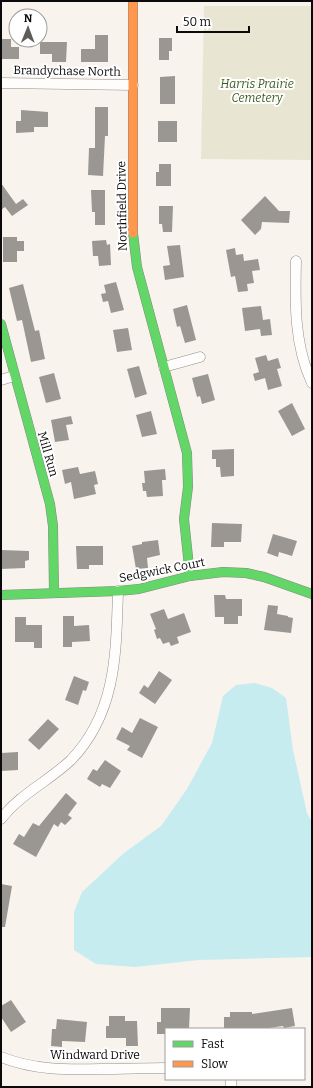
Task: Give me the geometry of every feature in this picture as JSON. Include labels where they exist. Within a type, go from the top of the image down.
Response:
[{"type":"street","name":"Northfield Drive","points":[[133,1],[133,232],[137,267],[185,446],[188,466],[188,487],[184,519],[190,576]]},
{"type":"street","name":"Brandychase North","points":[[1,83],[133,85]]},
{"type":"street","points":[[296,261],[295,305],[297,323],[304,359],[312,383]]},
{"type":"street","name":"Mill Run","points":[[1,324],[50,504],[53,526],[54,592]]},
{"type":"street","points":[[164,367],[200,356]]},
{"type":"street","points":[[1,380],[14,376]]},
{"type":"street","name":"Sedgwick Court","points":[[1,595],[118,591],[150,587],[190,576],[224,572],[246,573],[264,577],[312,594]]},
{"type":"street","points":[[1,817],[22,798],[71,760],[95,726],[104,707],[112,680],[116,653],[118,591]]},
{"type":"street","name":"Windward Drive","points":[[1,1058],[28,1066],[48,1069],[165,1068]]},
{"type":"green space","name":"Harris Prairie Cemetery","points":[[204,6],[312,6],[312,160],[201,159]]},
{"type":"water","points":[[255,683],[272,688],[286,698],[293,750],[307,813],[312,822],[312,957],[199,960],[135,967],[96,964],[74,950],[74,912],[82,892],[124,853],[161,826],[187,789],[212,743],[223,696],[236,685]]},
{"type":"building","points":[[95,35],[108,35],[108,62],[81,62],[81,49],[95,49]]},
{"type":"building","points":[[159,38],[172,38],[172,51],[169,51],[169,60],[159,60]]},
{"type":"building","points":[[1,39],[8,39],[8,48],[19,48],[19,59],[1,59]]},
{"type":"building","points":[[48,42],[67,42],[66,62],[52,62],[52,54],[40,54],[40,48],[48,48]]},
{"type":"building","points":[[175,76],[175,104],[160,104],[160,77]]},
{"type":"building","points":[[95,107],[108,107],[108,136],[105,136],[103,176],[88,175],[89,148],[95,148]]},
{"type":"building","points":[[21,110],[48,112],[48,127],[34,127],[34,132],[16,133],[16,121],[21,121]]},
{"type":"building","points":[[158,121],[177,121],[177,142],[158,142]]},
{"type":"building","points":[[159,164],[171,164],[171,186],[156,186],[156,172],[159,172]]},
{"type":"building","points":[[1,183],[16,204],[23,199],[28,205],[12,216],[5,207],[1,210]]},
{"type":"building","points":[[91,190],[105,190],[105,225],[95,225],[95,212],[92,212]]},
{"type":"building","points":[[265,196],[279,211],[290,211],[289,223],[262,222],[261,229],[255,235],[241,220]]},
{"type":"building","points":[[159,206],[173,206],[172,232],[163,232],[162,224],[159,224]]},
{"type":"building","points":[[3,237],[17,237],[17,241],[24,241],[24,251],[17,251],[17,262],[3,262]]},
{"type":"building","points":[[106,240],[107,245],[110,244],[111,265],[99,266],[98,256],[93,256],[92,241]]},
{"type":"building","points":[[180,245],[184,277],[165,280],[163,266],[170,265],[167,246]]},
{"type":"building","points":[[235,248],[236,255],[243,254],[244,261],[258,259],[260,270],[252,271],[254,283],[247,284],[248,291],[238,292],[235,276],[231,277],[226,250]]},
{"type":"building","points":[[116,282],[124,310],[111,313],[108,301],[103,302],[101,294],[106,293],[104,285]]},
{"type":"building","points":[[23,284],[35,331],[39,330],[45,359],[31,362],[22,320],[17,321],[9,288]]},
{"type":"building","points":[[187,305],[196,340],[185,343],[180,326],[177,327],[173,309]]},
{"type":"building","points":[[261,306],[263,320],[270,319],[272,335],[261,336],[260,329],[245,331],[242,308]]},
{"type":"building","points":[[128,328],[132,350],[117,352],[113,330]]},
{"type":"building","points":[[266,355],[268,361],[278,358],[281,368],[277,369],[282,386],[268,390],[265,378],[255,381],[253,374],[259,372],[255,358]]},
{"type":"building","points":[[139,366],[147,394],[135,398],[127,369]]},
{"type":"building","points":[[54,373],[61,399],[46,403],[39,377]]},
{"type":"building","points":[[208,374],[215,400],[202,404],[200,396],[197,397],[192,378]]},
{"type":"building","points":[[292,403],[305,429],[292,436],[278,411]]},
{"type":"building","points":[[151,411],[157,434],[142,437],[136,415]]},
{"type":"building","points":[[71,416],[73,424],[66,425],[69,440],[55,442],[51,420]]},
{"type":"building","points":[[234,449],[234,476],[221,477],[220,467],[216,467],[216,459],[212,459],[212,450]]},
{"type":"building","points":[[78,467],[80,474],[95,471],[98,484],[94,485],[96,494],[74,499],[71,482],[65,484],[62,470]]},
{"type":"building","points":[[165,469],[166,480],[162,480],[163,496],[147,497],[146,491],[143,491],[142,483],[145,483],[144,471]]},
{"type":"building","points":[[212,523],[242,524],[241,542],[224,542],[224,547],[211,547]]},
{"type":"building","points":[[273,534],[297,541],[292,556],[279,552],[278,557],[267,553]]},
{"type":"building","points":[[158,540],[160,555],[147,558],[148,568],[136,569],[132,546],[142,544],[142,542]]},
{"type":"building","points":[[76,546],[103,546],[103,565],[89,565],[89,569],[77,569]]},
{"type":"building","points":[[1,550],[29,551],[29,560],[25,561],[25,568],[1,569]]},
{"type":"building","points":[[214,595],[225,595],[226,599],[242,599],[242,616],[238,616],[238,624],[224,624],[224,617],[215,617]]},
{"type":"building","points":[[268,605],[278,606],[277,614],[293,618],[291,633],[264,630]]},
{"type":"building","points":[[164,609],[168,619],[184,613],[191,632],[177,637],[179,643],[171,646],[169,642],[163,644],[160,638],[157,639],[154,630],[156,629],[150,614]]},
{"type":"building","points":[[63,616],[74,616],[74,626],[89,625],[90,641],[72,642],[72,647],[63,647]]},
{"type":"building","points":[[15,617],[26,617],[26,625],[42,625],[42,648],[34,648],[34,642],[15,642]]},
{"type":"building","points":[[159,671],[172,680],[155,704],[139,693],[144,685],[148,688]]},
{"type":"building","points":[[74,676],[89,682],[86,691],[83,690],[78,705],[65,700]]},
{"type":"building","points":[[140,718],[158,727],[142,758],[127,750],[130,746],[116,739],[122,727],[132,733]]},
{"type":"building","points":[[48,719],[59,729],[39,750],[28,740]]},
{"type":"building","points":[[18,752],[18,770],[1,771],[1,753]]},
{"type":"building","points":[[105,760],[121,771],[110,788],[102,784],[100,787],[87,779],[93,769],[97,771]]},
{"type":"building","points":[[66,793],[77,803],[68,815],[72,818],[65,825],[61,822],[58,827],[54,824],[36,857],[13,844],[19,834],[24,837],[33,823],[39,826]]},
{"type":"building","points":[[1,884],[12,886],[5,927],[1,927]]},
{"type":"building","points":[[11,1000],[26,1022],[11,1032],[1,1017],[1,1006]]},
{"type":"building","points":[[161,1008],[190,1008],[189,1028],[165,1028],[165,1034],[157,1034],[157,1022],[161,1022]]},
{"type":"building","points":[[292,1008],[295,1026],[284,1028],[283,1026],[269,1028],[224,1028],[224,1017],[230,1017],[230,1012],[252,1012],[252,1014]]},
{"type":"building","points":[[109,1016],[125,1016],[125,1021],[137,1021],[138,1046],[126,1046],[126,1038],[106,1038],[106,1026],[109,1026]]},
{"type":"building","points":[[57,1019],[87,1022],[85,1042],[62,1041],[62,1047],[51,1046],[52,1029],[56,1029]]},
{"type":"traffic: fast","points":[[133,233],[137,267],[187,453],[188,487],[184,519],[190,576]]},
{"type":"traffic: fast","points":[[1,324],[50,504],[53,526],[54,593]]},
{"type":"traffic: fast","points":[[1,595],[139,589],[190,576],[223,572],[246,573],[264,577],[312,594]]},
{"type":"traffic: slow","points":[[133,1],[133,233]]}]
